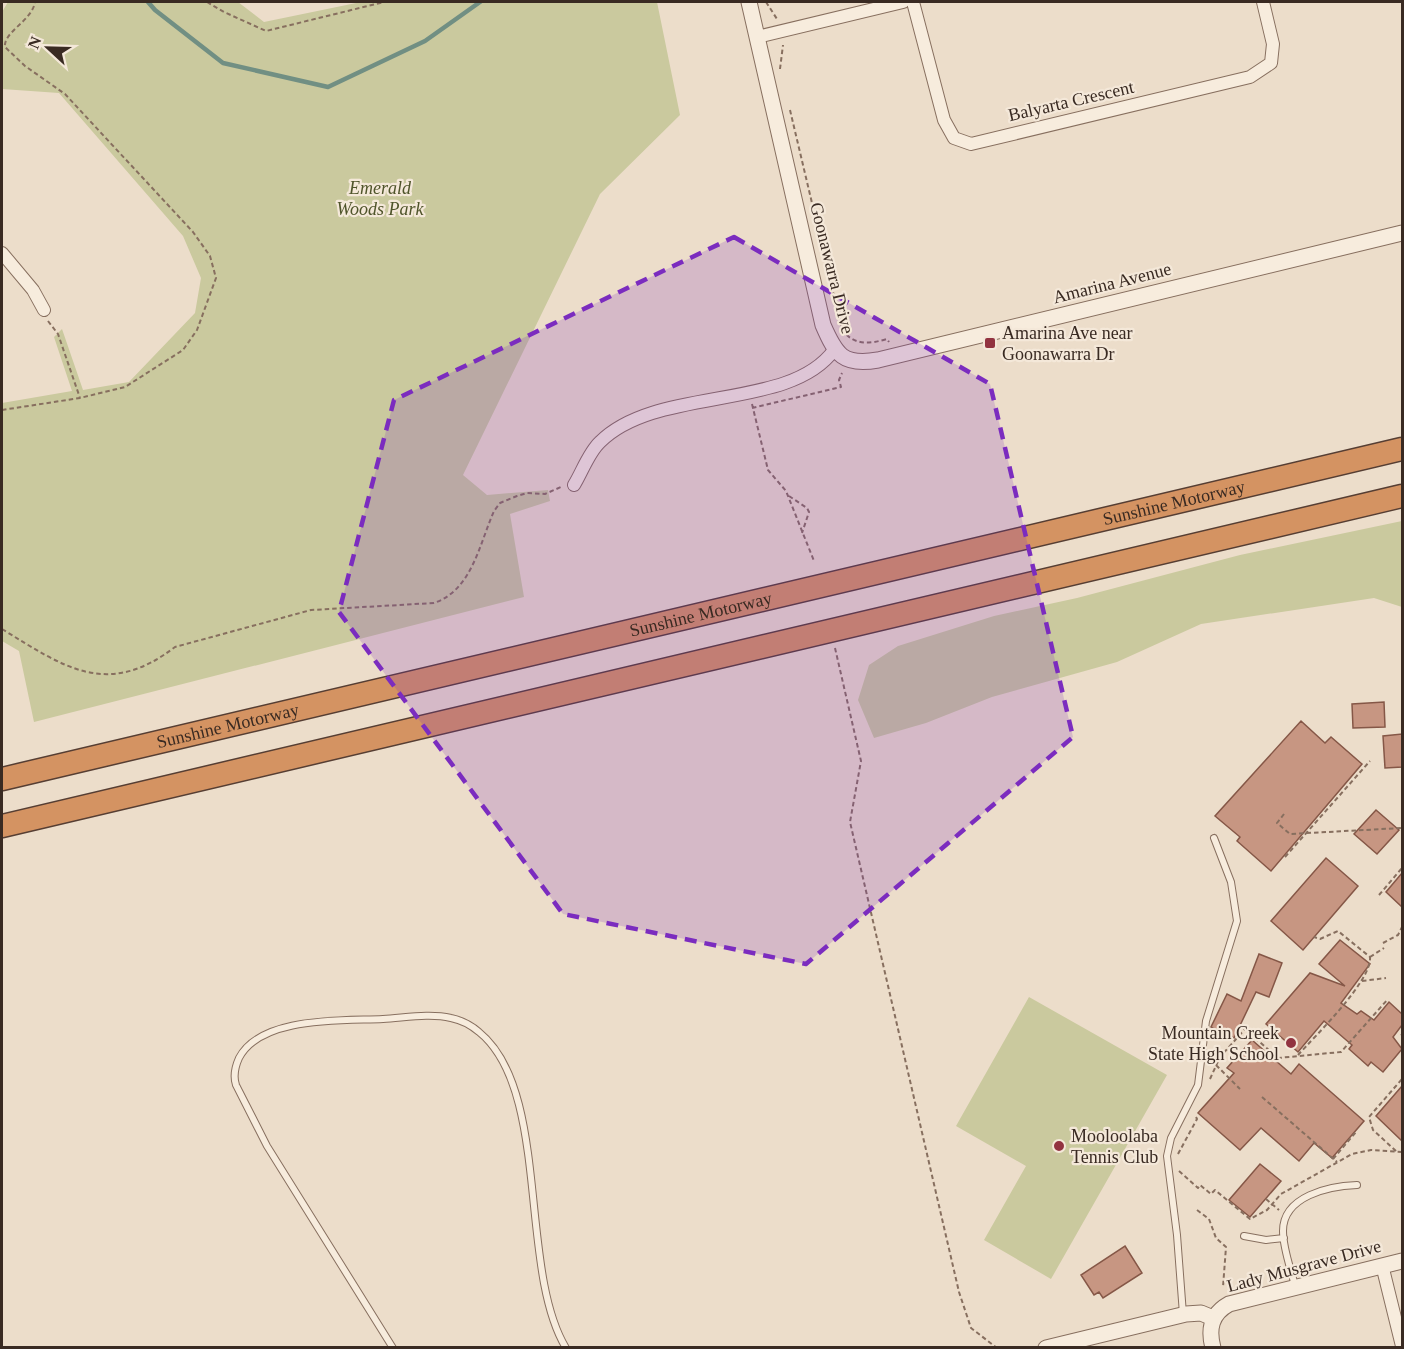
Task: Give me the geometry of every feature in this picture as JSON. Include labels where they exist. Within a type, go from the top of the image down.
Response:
[{"type":"highway","name":"Sunshine Motorway","points":[[2,779],[1402,449]]},
{"type":"highway","points":[[2,826],[1402,496]]},
{"type":"street","name":"Goonawarra Drive","points":[[574,485],[600,442],[631,422],[668,408],[749,393],[811,373],[825,362],[834,350],[824,325],[749,2]]},
{"type":"street","points":[[758,37],[903,2]]},
{"type":"street","name":"Balyarta Crescent","points":[[913,2],[944,120],[954,138],[971,144],[1250,77],[1271,63],[1273,44],[1263,2]]},
{"type":"street","name":"Amarina Avenue","points":[[834,350],[843,359],[855,362],[878,360],[1402,233]]},
{"type":"street","points":[[2,253],[20,273],[44,310]]},
{"type":"street","name":"Lady Musgrave Drive","points":[[1046,1347],[1183,1314],[1201,1313],[1213,1318],[1222,1308],[1235,1301],[1402,1261]]},
{"type":"street","points":[[1382,1265],[1402,1346]]},
{"type":"street","points":[[1213,1318],[1210,1330],[1213,1347]]},
{"type":"lane","points":[[1183,1314],[1177,1235],[1167,1156],[1172,1138],[1198,1085],[1206,1021],[1237,921],[1231,882],[1214,838]]},
{"type":"lane","points":[[393,1347],[267,1146],[236,1085],[234,1075],[240,1057],[250,1043],[264,1035],[316,1023],[437,1017],[462,1021],[483,1035],[500,1059],[516,1098],[531,1173],[546,1298],[555,1326],[566,1347]]},
{"type":"lane","points":[[1295,1286],[1284,1238],[1284,1218],[1291,1207],[1333,1186],[1358,1185]]},
{"type":"lane","points":[[1244,1236],[1266,1240],[1284,1238]]},
{"type":"path","points":[[2,410],[80,398],[125,387],[183,350],[197,330],[214,288],[215,269],[203,244],[193,232],[64,94],[25,66],[4,47],[6,39],[29,16],[35,2]]},
{"type":"path","points":[[207,2],[266,31],[384,2]]},
{"type":"path","points":[[766,2],[777,18]]},
{"type":"path","points":[[781,71],[782,43]]},
{"type":"path","points":[[789,104],[842,330],[848,337],[859,342],[887,339],[902,354]]},
{"type":"path","points":[[44,310],[51,327],[58,334],[80,398]]},
{"type":"path","points":[[752,408],[841,387],[841,375]]},
{"type":"path","points":[[749,393],[768,470],[781,483],[788,495],[814,561]]},
{"type":"path","points":[[2,629],[56,663],[86,672],[118,675],[160,657],[174,647],[311,610],[434,603],[448,598],[459,589],[494,511],[500,504],[527,493],[545,494],[558,487],[574,485]]},
{"type":"path","points":[[788,495],[807,507],[809,512],[802,533]]},
{"type":"path","points":[[834,646],[861,761],[850,822],[948,1246],[971,1328],[998,1347]]},
{"type":"path","points":[[1286,857],[1370,761]]},
{"type":"path","points":[[1284,814],[1277,823],[1290,834],[1402,828]]},
{"type":"path","points":[[1379,896],[1402,868]]},
{"type":"path","points":[[1383,943],[1393,940],[1402,927]]},
{"type":"path","points":[[1314,937],[1320,939],[1338,931],[1370,957]]},
{"type":"path","points":[[1298,1055],[1362,981],[1370,957],[1384,948]]},
{"type":"path","points":[[1362,981],[1386,978]]},
{"type":"path","points":[[1207,1085],[1220,1057],[1245,1029],[1278,1058],[1341,1052],[1388,999]]},
{"type":"path","points":[[1216,1065],[1240,1089]]},
{"type":"path","points":[[1396,1151],[1373,1130],[1369,1117],[1402,1079]]},
{"type":"path","points":[[1262,1097],[1338,1162]]},
{"type":"path","points":[[1174,1162],[1197,1119],[1194,1116],[1198,1106]]},
{"type":"path","points":[[1334,1159],[1356,1132]]},
{"type":"path","points":[[1174,1166],[1198,1188],[1200,1185],[1211,1194],[1215,1190],[1250,1219],[1272,1204],[1281,1194],[1358,1151],[1402,1152]]},
{"type":"path","points":[[1266,1199],[1282,1213]]},
{"type":"path","points":[[1197,1210],[1209,1219],[1216,1238],[1226,1247],[1224,1287]]},
{"type":"highlighted area","points":[[734,237],[990,384],[1073,737],[806,964],[563,914],[339,612],[394,400]]},
{"type":"green space","name":"Emerald Woods Park","points":[[8,2],[238,2],[264,22],[361,2],[657,2],[680,115],[600,194],[463,475],[487,495],[548,490],[550,501],[510,514],[524,597],[34,722],[19,651],[2,641],[2,403],[72,391],[54,337],[62,329],[83,390],[129,382],[195,313],[201,278],[183,236],[59,93],[2,89],[2,12]]},
{"type":"green space","points":[[1402,521],[1402,607],[1374,598],[1201,624],[1117,662],[992,697],[926,723],[874,738],[858,700],[869,665],[898,646],[994,616],[1077,598],[1240,555]]},
{"type":"green space","name":"Mooloolaba Tennis Club","points":[[1029,997],[1167,1075],[1051,1279],[984,1240],[1026,1166],[956,1126]]},
{"type":"building","points":[[1384,702],[1385,727],[1353,728],[1352,704]]},
{"type":"building","points":[[1301,721],[1325,743],[1331,737],[1362,764],[1271,871],[1237,841],[1240,837],[1215,816]]},
{"type":"building","points":[[1402,734],[1402,767],[1385,768],[1383,736]]},
{"type":"building","points":[[1376,810],[1399,830],[1377,854],[1354,834]]},
{"type":"building","points":[[1326,858],[1358,886],[1303,950],[1271,921]]},
{"type":"building","points":[[1402,873],[1402,907],[1386,892]]},
{"type":"building","points":[[1340,940],[1370,964],[1341,1003],[1357,1014],[1361,1011],[1374,1020],[1389,1002],[1402,1014],[1402,1025],[1393,1037],[1402,1049],[1383,1072],[1371,1062],[1368,1066],[1349,1049],[1352,1045],[1324,1021],[1298,1052],[1266,1024],[1310,973],[1345,986],[1319,964]]},
{"type":"building","points":[[1259,954],[1282,963],[1269,997],[1256,992],[1234,1038],[1211,1027],[1227,994],[1241,1001]]},
{"type":"building","points":[[1252,1040],[1291,1074],[1299,1064],[1364,1121],[1332,1158],[1314,1143],[1299,1161],[1261,1128],[1240,1150],[1198,1113],[1234,1073],[1227,1068]]},
{"type":"building","points":[[1402,1086],[1402,1141],[1376,1116]]},
{"type":"building","points":[[1260,1164],[1281,1181],[1250,1217],[1229,1200]]},
{"type":"building","points":[[1125,1246],[1142,1273],[1103,1298],[1099,1292],[1094,1295],[1081,1275]]},
{"type":"waterway","points":[[148,2],[223,63],[328,87],[425,41],[480,2]]},
{"type":"place","name":"Amarina Ave near Goonawarra Dr","points":[[990,343]]},
{"type":"place","name":"Mountain Creek State High School","points":[[1291,1043]]},
{"type":"place","name":"Mooloolaba Tennis Club","points":[[1059,1146]]}]
